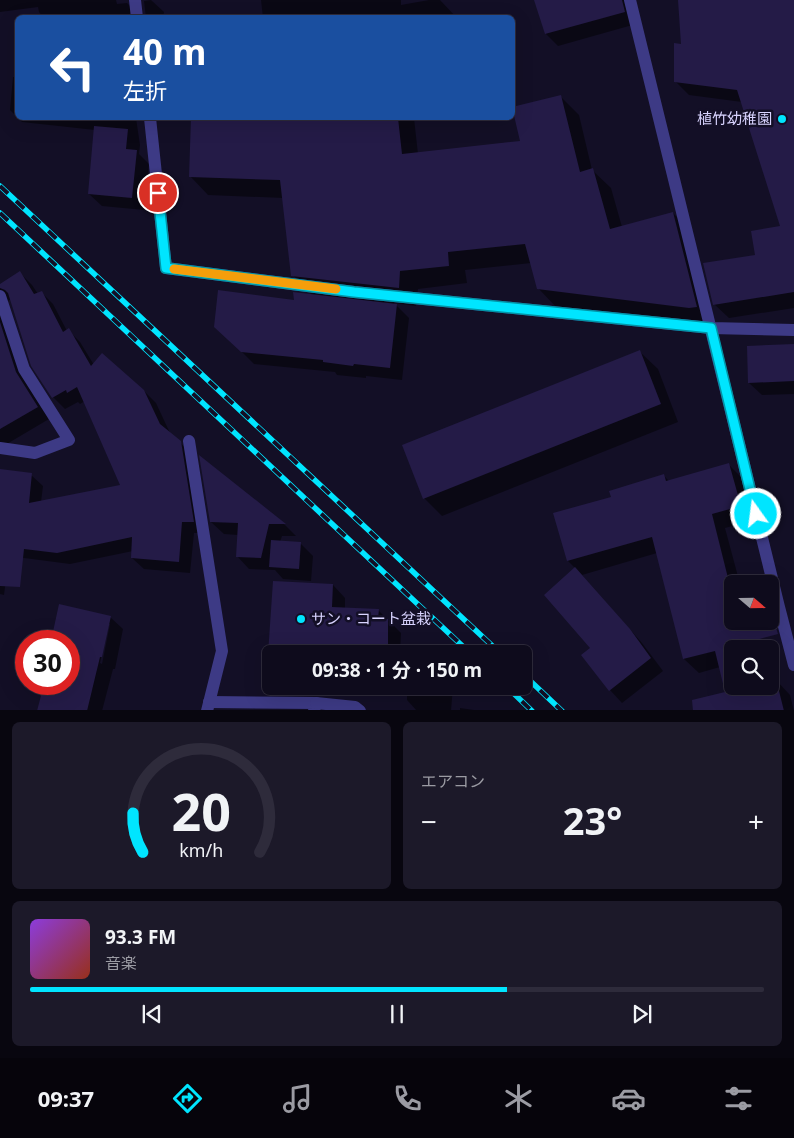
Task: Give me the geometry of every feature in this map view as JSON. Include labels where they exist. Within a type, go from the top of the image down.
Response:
[{"type":"street","points":[[135,0],[137,15]]},
{"type":"street","points":[[630,0],[794,665]]},
{"type":"street","points":[[150,120],[166,268],[354,292],[711,328],[794,330]]},
{"type":"street","points":[[0,296],[24,369],[69,440],[35,453],[0,448]]},
{"type":"street","points":[[189,441],[222,651],[208,706],[355,707],[360,710]]},
{"type":"building","points":[[534,0],[622,0],[625,12],[545,34]]},
{"type":"building","points":[[678,0],[794,0],[794,292],[713,305],[703,263],[755,255],[751,231],[780,226],[737,90],[674,82],[674,43],[681,44]]},
{"type":"building","points":[[561,95],[580,172],[593,168],[610,229],[673,212],[697,307],[689,308],[537,289],[525,244],[448,252],[449,266],[400,271],[399,288],[291,276],[280,180],[189,177],[191,120],[398,120],[402,154],[520,141],[515,120],[515,106]]},
{"type":"building","points":[[94,126],[128,129],[126,149],[137,150],[132,198],[88,194]]},
{"type":"building","points":[[20,271],[34,294],[42,291],[63,332],[69,328],[91,366],[102,353],[144,390],[160,424],[181,441],[194,522],[182,522],[179,562],[131,558],[132,537],[57,553],[24,549],[20,587],[0,586],[0,469],[32,473],[29,503],[120,485],[77,387],[67,393],[66,390],[52,398],[31,366],[8,293],[0,288],[0,284]]},
{"type":"building","points":[[218,290],[294,300],[293,292],[397,304],[390,368],[354,364],[353,366],[323,362],[323,360],[241,352],[214,327]]},
{"type":"building","points":[[0,322],[16,372],[38,407],[0,429]]},
{"type":"building","points":[[794,344],[794,381],[748,383],[747,346]]},
{"type":"building","points":[[640,350],[661,404],[423,499],[402,445]]},
{"type":"building","points":[[199,455],[286,524],[269,524],[261,558],[236,557],[238,523],[210,522]]},
{"type":"building","points":[[729,463],[741,506],[712,514],[727,575],[724,575],[724,630],[777,630],[778,634],[756,640],[724,640],[724,688],[715,651],[683,659],[652,537],[567,561],[553,513],[611,497],[609,491],[664,474],[666,481]]},
{"type":"building","points":[[271,540],[301,542],[299,569],[269,567]]},
{"type":"building","points":[[575,567],[630,629],[651,658],[609,691],[581,655],[590,648],[544,595]]},
{"type":"building","name":"サン・コート盆栽","points":[[273,581],[333,584],[332,607],[379,609],[378,619],[388,619],[388,645],[269,645]]},
{"type":"building","points":[[59,604],[111,616],[87,710],[37,710],[41,695],[80,695],[80,630],[53,630]]},
{"type":"building","points":[[779,691],[784,710],[693,710],[692,700],[724,692],[724,695],[779,695]]},
{"type":"railway","points":[[0,186],[491,645]]},
{"type":"railway","points":[[0,213],[461,645]]},
{"type":"railway","points":[[532,683],[561,710]]},
{"type":"railway","points":[[515,695],[531,710]]},
{"type":"slow traffic","points":[[174,269],[336,289]]},
{"type":"place","name":"植竹幼稚園","points":[[782,119]]},
{"type":"place","name":"サン・コート盆栽","points":[[301,619]]},
{"type":"route","points":[[158,193],[166,268],[354,292],[711,328],[756,514]]}]
